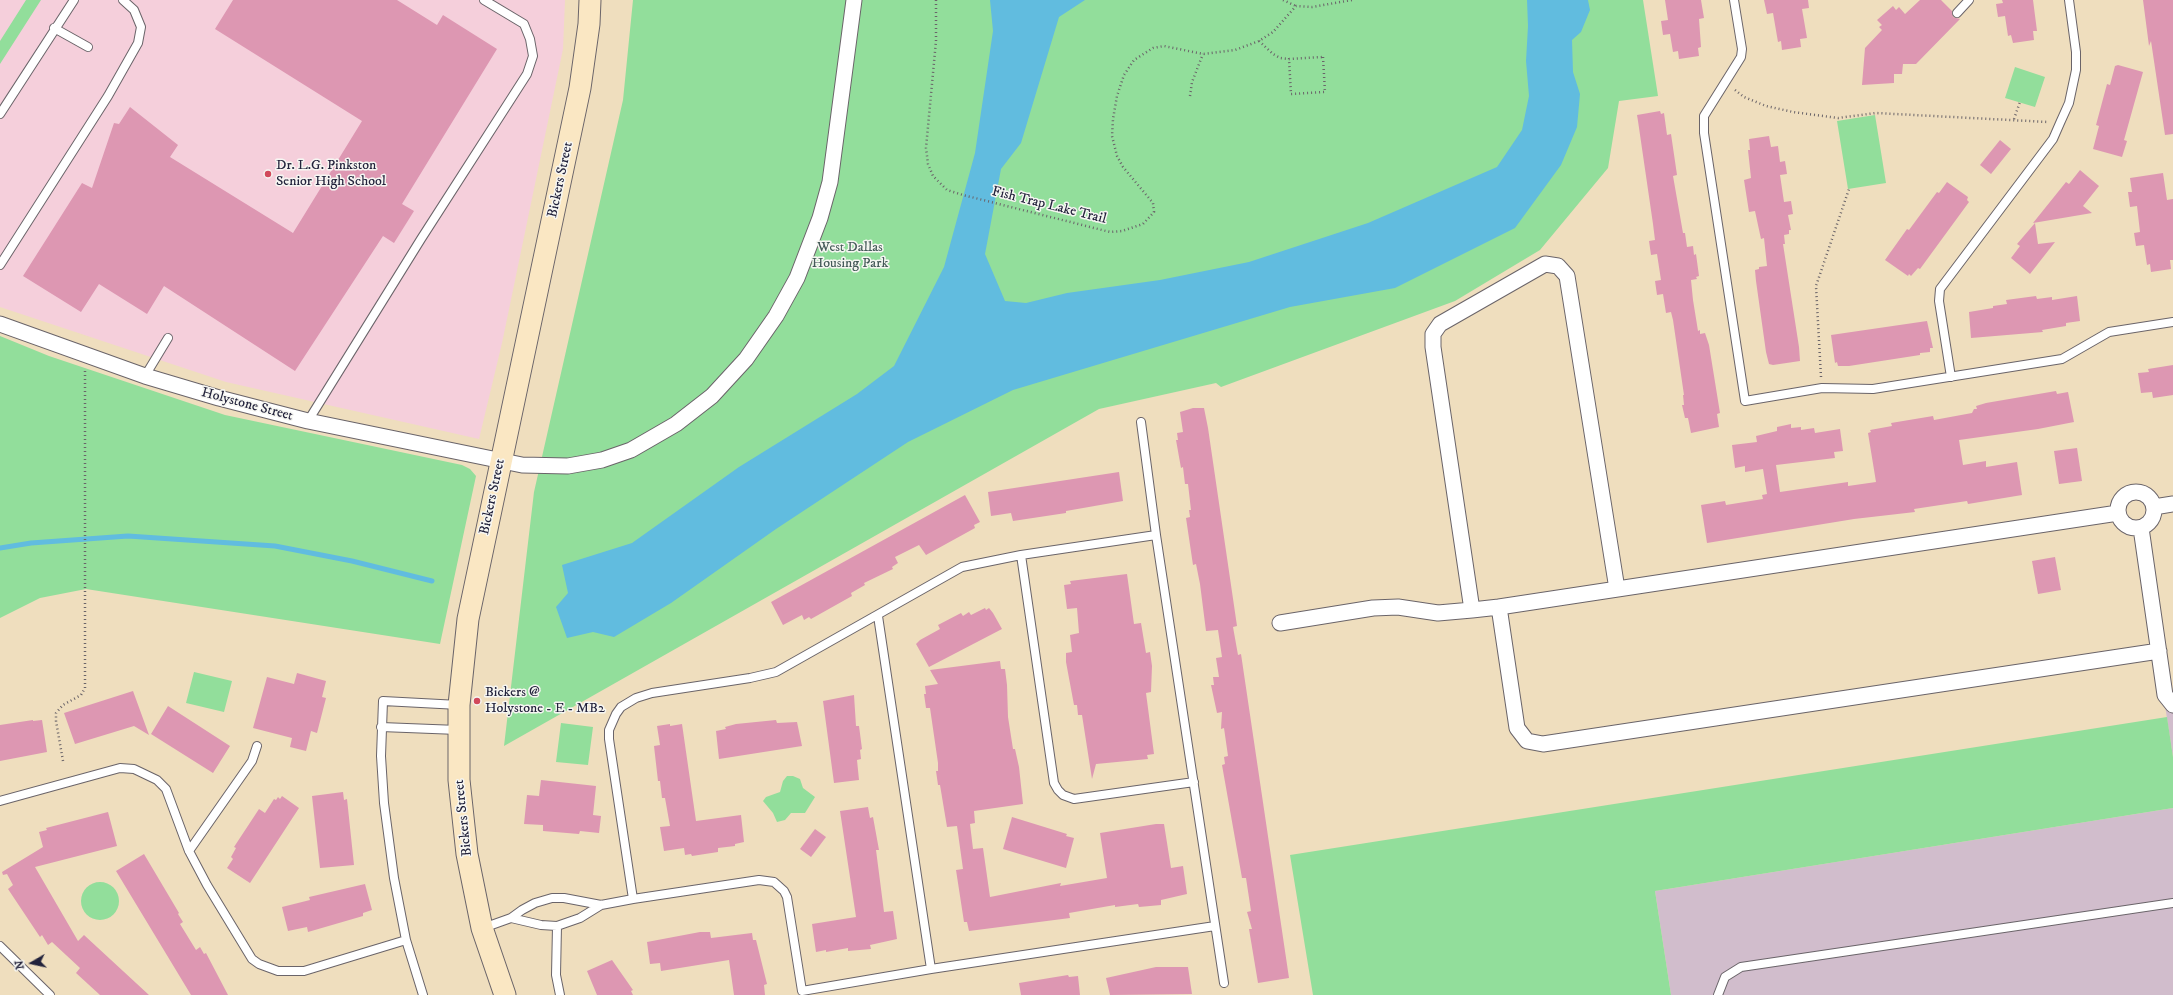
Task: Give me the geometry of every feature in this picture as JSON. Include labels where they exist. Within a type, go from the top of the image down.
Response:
[{"type":"street","name":"Bickers Street","points":[[505,995],[482,928],[467,854],[459,780],[459,705],[468,620],[500,461],[527,343],[580,88],[589,24],[590,0]]},
{"type":"street","name":"Holystone Street","points":[[0,324],[145,376],[308,421],[500,461],[522,465],[568,466],[602,460],[631,450],[676,424],[712,396],[746,359],[776,316],[796,278],[820,218],[830,182],[854,0]]},
{"type":"street","points":[[1472,610],[1433,347],[1433,334],[1440,324],[1545,264],[1558,266],[1568,276],[1617,589]]},
{"type":"street","points":[[2134,492],[2146,495],[2154,507],[2150,521],[2141,528],[2129,527],[2120,519],[2118,514],[2120,501],[2128,493],[2134,492]]},
{"type":"street","points":[[2154,507],[2173,504]]},
{"type":"street","points":[[1280,623],[1373,608],[1398,607],[1438,613],[1498,607],[2118,514]]},
{"type":"street","points":[[2141,528],[2165,695],[2173,705]]},
{"type":"street","points":[[1498,607],[1517,728],[1527,741],[1543,744],[2159,651]]},
{"type":"lane","points":[[0,114],[54,28],[74,0]]},
{"type":"lane","points":[[0,265],[108,96],[138,43],[141,27],[134,10],[123,0]]},
{"type":"lane","points":[[308,421],[421,239],[527,74],[533,56],[530,39],[524,24],[484,0]]},
{"type":"lane","points":[[1734,0],[1742,49],[1741,57],[1704,116],[1704,133],[1745,401],[1822,388],[1873,388],[2062,359],[2109,332],[2173,322]]},
{"type":"lane","points":[[1957,13],[1969,0]]},
{"type":"lane","points":[[1951,377],[1939,301],[1940,289],[2053,139],[2069,103],[2076,70],[2076,52],[2069,0]]},
{"type":"lane","points":[[54,28],[88,48]]},
{"type":"lane","points":[[145,376],[168,338]]},
{"type":"lane","points":[[1140,422],[1224,983]]},
{"type":"lane","points":[[633,899],[609,739],[612,721],[621,707],[644,695],[750,678],[776,672],[878,616],[962,567],[1021,555],[1156,535]]},
{"type":"lane","points":[[1021,555],[1054,783],[1058,790],[1063,795],[1074,799],[1194,782]]},
{"type":"lane","points":[[878,616],[930,969]]},
{"type":"lane","points":[[423,995],[406,940],[394,878],[384,803],[381,727],[383,701],[459,705]]},
{"type":"lane","points":[[381,727],[458,730]]},
{"type":"lane","points":[[189,851],[252,761],[257,746]]},
{"type":"lane","points":[[0,800],[120,768],[134,769],[157,780],[166,789],[189,851],[207,885],[252,959],[266,968],[278,972],[304,971],[406,940]]},
{"type":"lane","points":[[511,918],[541,925],[557,926],[580,918],[601,905],[759,880],[774,882],[784,891],[787,897],[802,993],[930,969],[1215,926]]},
{"type":"lane","points":[[482,928],[511,918],[535,903],[552,898],[564,898],[601,905]]},
{"type":"lane","points":[[1718,995],[1725,977],[1741,967],[2173,903]]},
{"type":"lane","points":[[557,926],[556,974],[560,995]]},
{"type":"lane","points":[[0,946],[50,995]]},
{"type":"path","name":"Fish Trap Lake Trail","points":[[936,0],[936,41],[926,148],[928,164],[933,176],[947,190],[995,204],[1110,232],[1122,232],[1143,224],[1153,215],[1154,208],[1149,199],[1123,167],[1117,156],[1112,136],[1113,119],[1124,75],[1134,60],[1153,48],[1164,46],[1203,54],[1235,50],[1259,41],[1273,32],[1296,6]]},
{"type":"path","points":[[1283,0],[1296,6],[1312,7],[1352,0]]},
{"type":"path","points":[[1259,41],[1273,54],[1280,58],[1289,59],[1323,57],[1325,92],[1291,94],[1289,59]]},
{"type":"path","points":[[1190,96],[1192,82],[1203,54]]},
{"type":"path","points":[[1725,82],[1744,97],[1766,106],[1838,118],[1876,112],[2014,119],[2060,123]]},
{"type":"path","points":[[2014,119],[2020,102]]},
{"type":"path","points":[[1822,388],[1816,286],[1849,189]]},
{"type":"path","points":[[64,761],[56,721],[56,712],[63,705],[81,695],[85,688],[85,368]]},
{"type":"shaded area","name":"Dr. L.G. Pinkston Senior High School","points":[[0,0],[565,0],[563,49],[502,343],[479,439],[226,382],[0,307]]},
{"type":"shaded area","points":[[2173,698],[2173,757],[2164,699]]},
{"type":"shaded area","points":[[2173,808],[2173,995],[1671,995],[1655,891]]},
{"type":"green space","points":[[26,0],[41,0],[0,64],[0,41]]},
{"type":"green space","name":"West Dallas Housing Park","points":[[633,0],[1643,0],[1658,96],[1619,101],[1608,168],[1540,250],[1455,301],[1221,387],[1216,383],[1099,409],[504,746],[534,492],[623,100]]},
{"type":"green space","points":[[2015,67],[2045,77],[2035,107],[2005,98]]},
{"type":"green space","points":[[1875,115],[1886,183],[1848,189],[1837,121]]},
{"type":"green space","points":[[0,336],[49,356],[225,415],[462,465],[470,469],[476,476],[440,644],[86,589],[40,598],[0,618]]},
{"type":"green space","points":[[194,672],[232,681],[224,712],[186,703]]},
{"type":"green space","points":[[2167,717],[2173,757],[2173,808],[1655,891],[1671,995],[1313,995],[1290,855]]},
{"type":"green space","points":[[561,723],[593,727],[588,765],[556,762]]},
{"type":"green space","points":[[787,776],[793,776],[800,779],[803,788],[815,797],[805,813],[791,813],[785,820],[777,822],[773,813],[763,801],[766,797],[780,792],[783,781]]},
{"type":"green space","points":[[96,882],[104,882],[111,885],[116,890],[119,901],[116,912],[111,917],[104,920],[96,920],[89,917],[84,912],[81,905],[81,897],[84,890],[89,885]]},
{"type":"water","points":[[990,0],[1085,0],[1059,17],[1021,143],[1001,169],[985,254],[1005,301],[1026,303],[1067,293],[1160,280],[1249,262],[1368,223],[1497,167],[1522,130],[1529,96],[1526,61],[1528,26],[1527,0],[1588,0],[1590,10],[1581,32],[1572,40],[1573,72],[1580,94],[1577,127],[1561,165],[1515,228],[1395,288],[1290,307],[1013,390],[908,442],[776,529],[671,603],[614,637],[593,632],[567,638],[556,607],[568,593],[562,565],[632,543],[739,467],[857,394],[894,366],[944,267],[975,153],[993,31]]},
{"type":"building","points":[[233,0],[397,0],[437,25],[443,15],[497,49],[402,204],[414,211],[394,243],[383,236],[295,371],[164,286],[147,314],[99,284],[81,312],[23,276],[82,183],[92,188],[114,123],[119,124],[130,107],[178,145],[170,157],[293,233],[362,121],[215,29]]},
{"type":"building","points":[[1665,0],[1701,0],[1704,18],[1699,19],[1701,47],[1698,48],[1699,56],[1679,59],[1678,51],[1673,52],[1670,34],[1663,35],[1661,21],[1668,20]]},
{"type":"building","points":[[1764,0],[1808,0],[1809,8],[1802,9],[1807,38],[1800,39],[1801,47],[1782,50],[1781,41],[1778,42],[1773,13],[1767,14]]},
{"type":"building","points":[[1920,0],[1941,0],[1952,11],[1953,17],[1960,19],[1916,64],[1903,64],[1902,74],[1894,74],[1894,83],[1862,85],[1865,48],[1882,30],[1879,27],[1882,25],[1877,20],[1893,6],[1896,10],[1899,7],[1905,14]]},
{"type":"building","points":[[2002,0],[2033,0],[2037,31],[2033,31],[2034,40],[2013,43],[2011,35],[2008,36],[2005,16],[1998,17],[1996,4],[2003,3]]},
{"type":"building","points":[[2143,0],[2173,0],[2173,134],[2165,135],[2151,41],[2149,46]]},
{"type":"building","points":[[2118,65],[2143,72],[2124,140],[2127,141],[2122,157],[2093,149],[2099,126],[2096,125],[2107,84],[2110,85],[2115,66]]},
{"type":"building","points":[[1660,111],[1661,114],[1664,113],[1667,135],[1671,134],[1677,175],[1673,176],[1683,233],[1685,233],[1687,247],[1693,246],[1694,255],[1696,254],[1699,276],[1696,277],[1697,279],[1691,280],[1693,300],[1698,331],[1700,330],[1700,334],[1705,333],[1709,345],[1720,413],[1717,414],[1719,427],[1691,433],[1688,418],[1685,418],[1682,405],[1684,405],[1684,395],[1673,320],[1671,312],[1666,313],[1663,294],[1657,295],[1655,281],[1661,280],[1657,254],[1651,255],[1649,241],[1655,240],[1637,115]]},
{"type":"building","points":[[1769,136],[1771,147],[1778,146],[1780,162],[1785,161],[1787,174],[1780,175],[1784,202],[1791,201],[1793,214],[1788,215],[1791,230],[1789,230],[1789,234],[1784,235],[1785,244],[1783,244],[1800,361],[1773,365],[1769,364],[1766,352],[1755,270],[1759,269],[1759,267],[1767,266],[1764,238],[1761,239],[1755,211],[1749,212],[1744,180],[1751,178],[1748,150],[1750,150],[1749,139]]},
{"type":"building","points":[[2000,140],[2011,149],[1991,174],[1980,165]]},
{"type":"building","points":[[2080,170],[2099,186],[2083,206],[2092,213],[2033,223],[2066,182],[2069,184]]},
{"type":"building","points":[[2163,173],[2167,200],[2173,199],[2173,260],[2170,260],[2171,269],[2151,272],[2150,264],[2147,265],[2144,245],[2136,246],[2134,233],[2140,232],[2137,206],[2130,207],[2128,192],[2132,192],[2130,178]]},
{"type":"building","points":[[1947,182],[1968,197],[1967,200],[1969,202],[1920,269],[1918,268],[1911,276],[1909,274],[1908,276],[1885,260],[1907,229],[1909,230],[1937,192],[1939,193]]},
{"type":"building","points":[[2035,223],[2038,244],[2055,242],[2030,274],[2011,258],[2020,246],[2017,244]]},
{"type":"building","points":[[2036,296],[2037,299],[2052,297],[2052,300],[2077,296],[2080,321],[2066,323],[2066,326],[2042,330],[2043,332],[1971,338],[1969,312],[2007,304],[2006,300]]},
{"type":"building","points":[[1927,321],[1933,348],[1930,348],[1930,352],[1920,353],[1920,355],[1849,366],[1838,366],[1837,362],[1835,363],[1831,335]]},
{"type":"building","points":[[2173,365],[2173,395],[2153,398],[2152,392],[2141,393],[2138,373],[2149,372],[2148,369]]},
{"type":"building","points":[[2056,391],[2057,394],[2068,392],[2074,422],[2038,429],[1959,440],[1963,465],[1986,461],[1986,467],[2017,462],[2022,495],[1968,504],[1967,501],[1914,509],[1915,512],[1854,519],[1707,543],[1701,505],[1725,501],[1726,505],[1763,499],[1762,495],[1767,494],[1763,469],[1745,472],[1745,466],[1735,468],[1732,445],[1757,442],[1756,436],[1777,431],[1777,427],[1791,424],[1791,428],[1801,427],[1801,430],[1814,428],[1815,433],[1840,429],[1843,451],[1834,452],[1835,458],[1776,465],[1780,492],[1848,482],[1848,486],[1876,482],[1868,433],[1871,432],[1870,430],[1892,426],[1891,423],[1933,416],[1934,420],[1972,413],[1974,409],[1977,409],[1976,406],[1986,403]]},
{"type":"building","points":[[1193,408],[1204,408],[1208,428],[1237,626],[1233,627],[1238,655],[1241,654],[1289,978],[1258,983],[1249,929],[1252,929],[1247,912],[1251,911],[1246,878],[1242,878],[1222,765],[1225,764],[1224,757],[1228,756],[1224,728],[1221,729],[1222,712],[1217,713],[1211,685],[1214,685],[1213,677],[1219,677],[1216,658],[1222,657],[1218,630],[1206,631],[1200,584],[1196,564],[1193,565],[1186,518],[1190,517],[1189,510],[1191,510],[1188,484],[1185,484],[1183,467],[1181,468],[1176,440],[1178,440],[1177,433],[1183,432],[1180,412]]},
{"type":"building","points":[[2077,448],[2082,481],[2059,484],[2054,451]]},
{"type":"building","points":[[1119,472],[1123,501],[1066,511],[1066,513],[1013,521],[1011,513],[991,516],[988,492]]},
{"type":"building","points":[[965,495],[980,522],[974,525],[975,528],[926,555],[919,545],[895,557],[898,563],[892,567],[893,569],[864,583],[865,585],[851,593],[852,596],[811,619],[809,617],[804,620],[802,615],[783,625],[771,602]]},
{"type":"building","points":[[2055,557],[2061,590],[2038,594],[2032,561]]},
{"type":"building","points":[[1127,574],[1134,624],[1141,623],[1146,653],[1150,652],[1152,666],[1151,692],[1146,693],[1154,754],[1147,755],[1148,759],[1096,764],[1092,779],[1082,715],[1078,715],[1077,705],[1074,705],[1066,662],[1066,653],[1072,652],[1070,635],[1079,633],[1077,608],[1067,609],[1064,585],[1071,584],[1070,581]]},
{"type":"building","points":[[985,608],[986,610],[989,608],[1002,629],[929,667],[916,644],[920,640],[940,629],[938,625],[961,613],[963,616],[969,612],[971,615]]},
{"type":"building","points":[[1000,661],[1001,669],[1005,669],[1008,717],[1013,749],[1015,749],[1019,767],[1023,804],[974,811],[975,823],[970,824],[973,849],[983,848],[990,897],[1061,883],[1060,886],[1107,878],[1100,833],[1156,824],[1164,824],[1171,868],[1183,866],[1187,894],[1161,900],[1161,905],[1139,907],[1138,904],[1115,907],[1115,905],[1069,913],[1070,918],[969,931],[967,922],[964,922],[956,870],[963,869],[957,826],[947,827],[940,785],[938,785],[936,771],[938,771],[938,763],[930,708],[926,708],[924,694],[926,694],[925,686],[938,684],[930,670]]},
{"type":"building","points":[[297,673],[326,681],[322,697],[326,698],[317,733],[311,731],[306,751],[290,747],[292,738],[253,728],[267,677],[294,684]]},
{"type":"building","points":[[133,691],[149,735],[134,726],[75,744],[64,713]]},
{"type":"building","points":[[854,695],[856,726],[859,726],[862,749],[860,750],[861,759],[857,760],[859,780],[834,783],[823,701]]},
{"type":"building","points":[[168,706],[230,746],[213,773],[151,734]]},
{"type":"building","points":[[42,720],[47,752],[0,761],[0,725]]},
{"type":"building","points":[[776,720],[777,723],[797,722],[802,746],[719,759],[716,731],[726,729],[725,727],[736,724]]},
{"type":"building","points":[[670,724],[670,726],[682,724],[696,821],[741,815],[744,842],[735,844],[735,846],[718,848],[718,852],[692,856],[691,854],[685,855],[684,848],[664,851],[660,827],[670,826],[665,798],[662,798],[660,781],[658,781],[654,746],[660,745],[657,726]]},
{"type":"building","points":[[541,780],[596,786],[593,815],[601,816],[599,833],[580,831],[579,834],[543,831],[543,825],[524,824],[527,795],[539,796]]},
{"type":"building","points":[[343,792],[344,800],[347,799],[354,865],[320,868],[312,796]]},
{"type":"building","points":[[282,796],[299,808],[250,883],[227,868],[233,859],[231,857],[236,848],[234,847],[259,809],[265,813],[274,799],[276,800],[278,797],[280,799]]},
{"type":"building","points":[[868,807],[870,818],[873,817],[879,850],[876,850],[884,912],[893,911],[897,939],[870,945],[871,949],[848,951],[848,948],[826,952],[826,950],[816,952],[812,924],[856,917],[840,811]]},
{"type":"building","points":[[108,812],[117,846],[35,867],[78,941],[84,935],[149,995],[100,995],[76,973],[80,968],[52,942],[48,945],[42,935],[40,937],[8,889],[13,885],[7,874],[3,875],[2,872],[43,847],[39,832],[47,830],[46,828]]},
{"type":"building","points":[[1012,817],[1067,834],[1066,836],[1074,838],[1066,868],[1003,849]]},
{"type":"building","points":[[815,829],[826,837],[811,857],[800,849]]},
{"type":"building","points":[[144,854],[179,913],[178,914],[183,922],[180,924],[196,950],[200,947],[204,954],[206,953],[228,995],[191,995],[116,871]]},
{"type":"building","points":[[365,884],[372,910],[363,913],[363,916],[308,932],[307,927],[288,931],[282,907],[310,900],[309,897]]},
{"type":"building","points":[[700,932],[710,932],[711,938],[752,933],[753,940],[756,940],[767,984],[764,985],[765,995],[734,995],[729,960],[661,971],[660,963],[650,964],[647,942]]},
{"type":"building","points":[[612,960],[633,990],[631,991],[633,995],[597,995],[587,971]]},
{"type":"building","points":[[1156,967],[1188,967],[1192,994],[1110,995],[1106,978]]},
{"type":"building","points":[[1068,975],[1069,977],[1078,976],[1080,995],[1021,995],[1019,983]]},
{"type":"waterway","points":[[0,548],[31,543],[128,536],[275,546],[352,561],[432,581]]},
{"type":"place","name":"Dr. L.G. Pinkston Senior High School","points":[[268,174]]},
{"type":"place","name":"Bickers @ Holystone - E - MB2","points":[[477,701]]}]
